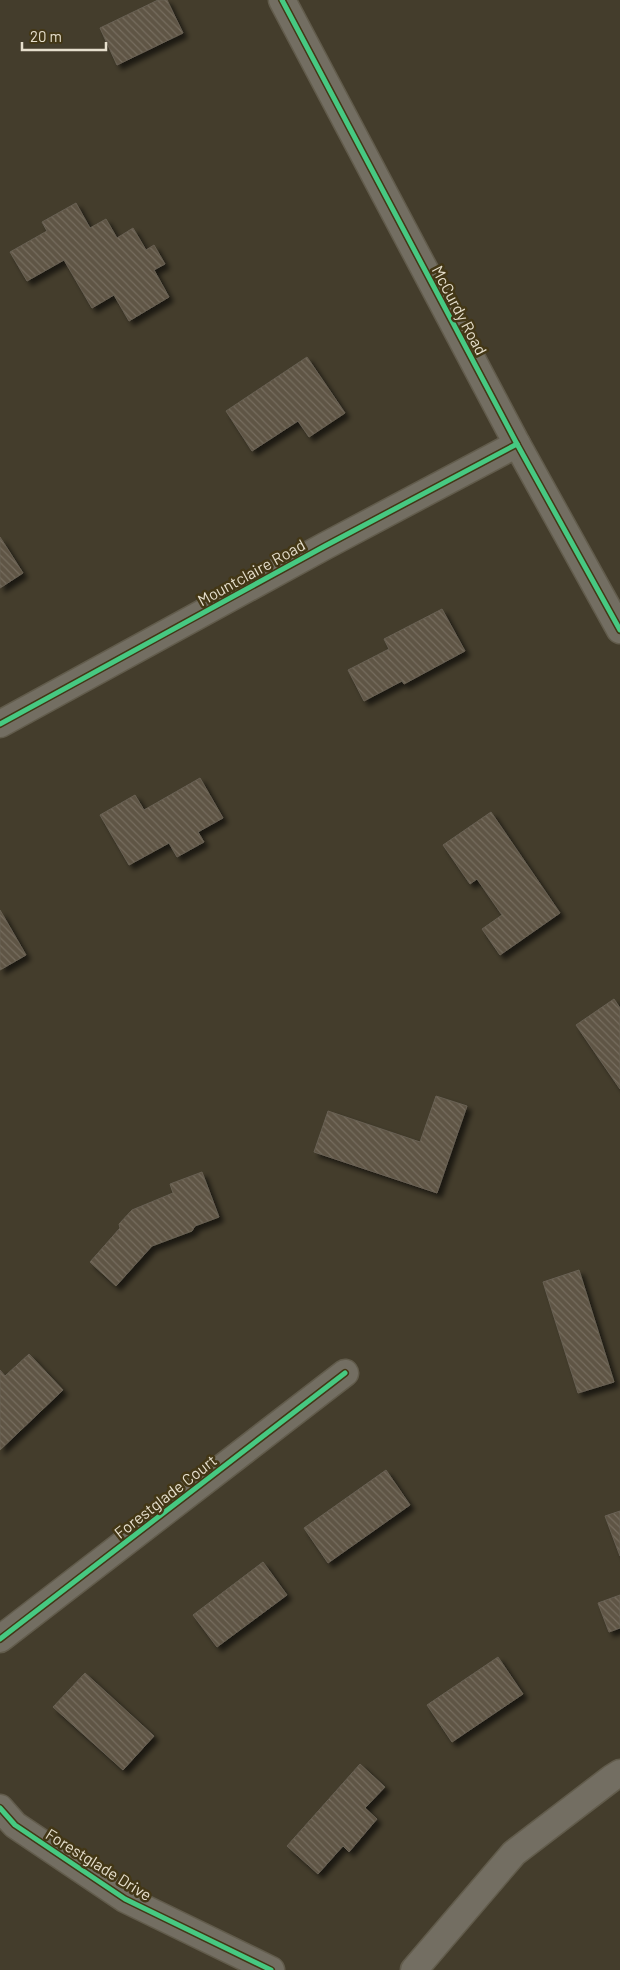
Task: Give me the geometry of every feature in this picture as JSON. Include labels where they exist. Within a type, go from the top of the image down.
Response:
[{"type":"street","name":"McCurdy Road","points":[[282,0],[516,444],[620,630]]},
{"type":"street","name":"Mountclaire Road","points":[[0,724],[516,444]]},
{"type":"street","name":"Forestglade Court","points":[[0,1639],[345,1373]]},
{"type":"street","points":[[414,1970],[514,1853],[620,1773]]},
{"type":"street","name":"Forestglade Drive","points":[[0,1808],[15,1825],[125,1899],[272,1970]]},
{"type":"building","points":[[158,0],[167,0],[183,33],[117,65],[100,28]]},
{"type":"building","points":[[76,203],[90,228],[106,219],[117,238],[133,228],[146,250],[154,245],[165,264],[154,270],[169,297],[129,321],[114,295],[92,308],[64,260],[27,281],[10,252],[47,231],[42,222]]},
{"type":"building","points":[[307,357],[345,413],[309,437],[298,421],[252,451],[226,411]]},
{"type":"building","points":[[0,537],[23,573],[0,588]]},
{"type":"building","points":[[442,609],[465,651],[404,684],[402,681],[364,701],[348,670],[389,649],[384,639]]},
{"type":"building","points":[[200,778],[223,818],[198,832],[204,842],[177,857],[169,843],[129,865],[100,815],[135,795],[144,810]]},
{"type":"building","points":[[491,812],[560,913],[500,955],[482,929],[502,915],[477,879],[470,884],[443,845]]},
{"type":"building","points":[[0,910],[26,955],[0,970]]},
{"type":"building","points":[[614,999],[620,1008],[620,1089],[576,1025]]},
{"type":"building","points":[[436,1096],[467,1106],[437,1193],[314,1152],[328,1111],[420,1142]]},
{"type":"building","points":[[202,1172],[219,1217],[195,1226],[192,1231],[152,1246],[116,1286],[90,1262],[120,1228],[119,1224],[132,1210],[173,1193],[170,1184]]},
{"type":"building","points":[[579,1270],[614,1382],[578,1393],[543,1282]]},
{"type":"building","points":[[29,1354],[63,1390],[0,1450],[0,1370],[5,1376]]},
{"type":"building","points":[[386,1470],[410,1505],[328,1563],[304,1528]]},
{"type":"building","points":[[620,1511],[620,1556],[605,1516]]},
{"type":"building","points":[[263,1562],[287,1595],[217,1647],[193,1615]]},
{"type":"building","points":[[620,1595],[620,1628],[609,1632],[598,1603]]},
{"type":"building","points":[[498,1657],[523,1694],[452,1742],[427,1705]]},
{"type":"building","points":[[85,1673],[154,1736],[123,1770],[53,1707]]},
{"type":"building","points":[[360,1764],[385,1787],[365,1808],[377,1819],[349,1852],[343,1846],[318,1874],[287,1846]]},
{"type":"cycle path","points":[[282,0],[517,444],[620,630]]},
{"type":"cycle path","points":[[0,724],[325,546],[517,444]]},
{"type":"cycle path","points":[[0,1639],[345,1373]]},
{"type":"cycle path","points":[[0,1808],[15,1825],[125,1899],[271,1970]]}]
